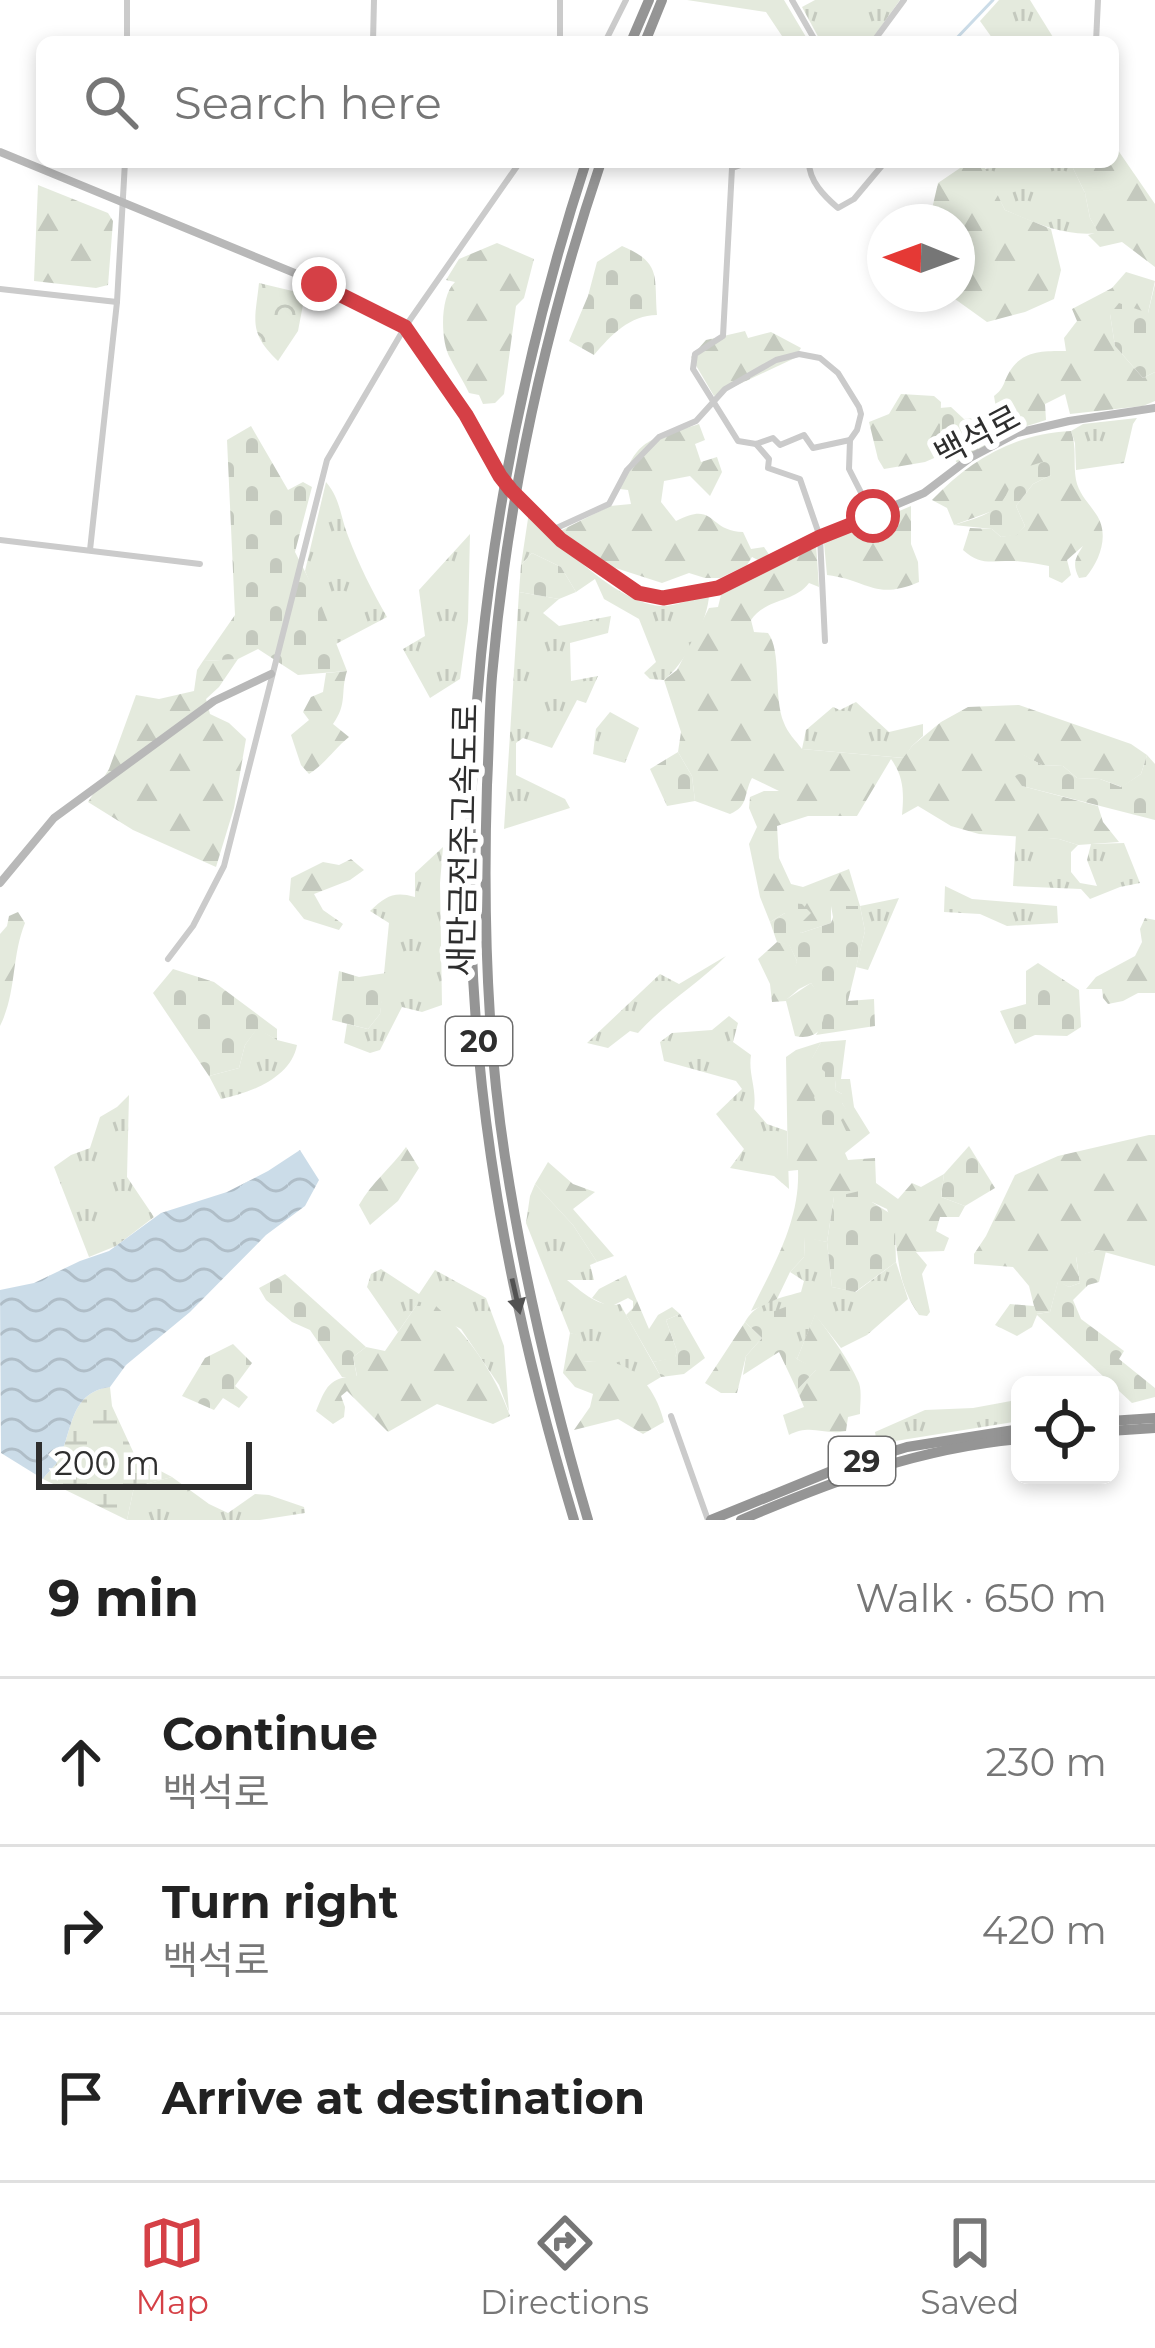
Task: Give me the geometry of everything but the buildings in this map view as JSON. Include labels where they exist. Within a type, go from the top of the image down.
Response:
[{"type":"highway","points":[[634,36],[649,0]]},
{"type":"highway","points":[[647,36],[662,0]]},
{"type":"highway","name":"새만금전주고속도로","points":[[574,1520],[545,1425],[490,1155],[476,1012],[470,871],[478,684],[539,318],[584,168]]},
{"type":"highway","name":"새만금전주고속도로","points":[[527,402],[599,168]]},
{"type":"highway","name":"새만금전주고속도로","points":[[500,555],[484,877],[488,1006],[504,1153],[523,1262],[556,1412],[588,1520]]},
{"type":"highway","points":[[1119,1420],[1155,1418]]},
{"type":"highway","points":[[1119,1430],[1155,1428]]},
{"type":"highway","name":"29","points":[[710,1520],[839,1468],[907,1447],[1011,1430]]},
{"type":"highway","name":"29","points":[[741,1520],[841,1478],[896,1461],[1011,1440]]},
{"type":"street","points":[[127,0],[127,36]]},
{"type":"street","points":[[373,36],[374,0]]},
{"type":"street","points":[[560,0],[560,36]]},
{"type":"street","points":[[607,36],[626,0]]},
{"type":"street","points":[[792,0],[813,36]]},
{"type":"street","points":[[877,36],[904,0]]},
{"type":"street","points":[[1096,36],[1098,0]]},
{"type":"street","name":"백석로","points":[[0,152],[36,167]]},
{"type":"street","name":"백석로","points":[[38,168],[319,284],[405,327],[466,415],[500,476],[550,531],[638,593],[663,598],[718,588],[924,493],[970,458],[1017,433],[1155,408]]},
{"type":"street","points":[[90,550],[117,302],[125,168]]},
{"type":"street","points":[[168,958],[193,926],[224,866],[328,460],[405,327],[516,168]]},
{"type":"street","points":[[732,168],[723,336],[695,354],[692,369],[738,441],[756,444],[773,438],[780,445],[804,435],[813,448],[850,440]]},
{"type":"street","points":[[809,168],[824,196],[838,208],[854,199],[880,168]]},
{"type":"street","points":[[0,289],[117,302]]},
{"type":"street","points":[[550,531],[609,504],[627,470],[659,436],[696,421],[725,389],[776,360],[799,354],[820,358],[838,373],[859,407],[857,430],[850,440],[849,469],[873,516]]},
{"type":"street","points":[[756,444],[769,459],[768,468],[800,479],[820,537],[825,641]]},
{"type":"street","points":[[0,540],[200,564]]},
{"type":"street","points":[[0,883],[54,818],[214,701],[271,674]]},
{"type":"street","points":[[671,1416],[710,1520]]},
{"type":"green space","points":[[687,0],[784,0],[805,36],[782,36],[766,12]]},
{"type":"green space","points":[[815,0],[900,0],[874,36],[818,36],[802,7]]},
{"type":"green space","points":[[999,0],[1030,0],[1052,36],[991,36],[980,21]]},
{"type":"green space","points":[[1119,152],[1155,204],[1155,267],[1122,242],[1100,247],[1088,235],[1098,232],[1073,168],[1119,168]]},
{"type":"green space","points":[[960,168],[985,168],[1005,210],[1051,229],[1061,270],[1054,299],[987,322],[973,312],[975,204],[933,204],[938,183]]},
{"type":"green space","points":[[1073,168],[1099,233],[1062,231],[1005,210],[984,169]]},
{"type":"green space","points":[[38,185],[108,213],[113,221],[108,285],[96,288],[34,281]]},
{"type":"green space","points":[[497,243],[534,259],[524,298],[516,306],[504,394],[495,403],[483,404],[479,395],[469,393],[447,350],[444,307],[455,282],[446,280],[459,259]]},
{"type":"green space","points":[[622,246],[650,265],[657,315],[630,322],[594,355],[569,341],[597,262]]},
{"type":"green space","points":[[1126,272],[1155,281],[1148,313],[1110,314],[1115,346],[1143,378],[1155,372],[1155,401],[1070,414],[1065,394],[1045,404],[1046,420],[1014,430],[1005,418],[998,420],[994,396],[1015,364],[1035,353],[1066,351],[1064,338],[1077,321],[1072,309],[1112,288]]},
{"type":"green space","points":[[259,283],[305,294],[298,331],[278,361],[258,334]]},
{"type":"green space","points":[[1155,284],[1155,372],[1143,378],[1115,346],[1110,314],[1119,303],[1148,313]]},
{"type":"green space","points":[[745,331],[748,338],[771,332],[801,348],[795,358],[714,396],[691,357],[706,340]]},
{"type":"green space","points":[[901,394],[934,396],[941,402],[940,437],[948,452],[925,462],[884,469],[869,422],[889,414]]},
{"type":"green space","points":[[951,407],[964,419],[1005,418],[1014,430],[957,463],[940,437],[940,408]]},
{"type":"green space","points":[[1137,418],[1124,463],[1076,470],[1071,431],[1083,424]]},
{"type":"green space","points":[[699,424],[705,440],[695,444],[701,462],[717,457],[722,472],[710,496],[690,476],[664,481],[661,502],[676,521],[705,515],[723,527],[743,532],[751,549],[764,547],[770,556],[752,557],[747,565],[720,578],[689,573],[662,583],[594,561],[558,532],[610,506],[631,504],[628,490],[620,489],[639,449]]},
{"type":"green space","points":[[251,426],[288,490],[303,482],[312,487],[295,552],[347,671],[298,675],[258,649],[238,659],[203,661],[235,615],[227,440]]},
{"type":"green space","points":[[1071,431],[1077,485],[1100,522],[1103,538],[1086,577],[1079,578],[1075,565],[1083,546],[1067,560],[1071,575],[1062,583],[1049,577],[1049,566],[982,561],[963,550],[970,528],[992,529],[1001,537],[1017,534],[1025,526],[1016,506],[1033,484],[1051,475],[1011,488],[998,509],[954,525],[947,508],[932,500],[962,472],[995,451],[1031,437]]},
{"type":"green space","points":[[1052,459],[1061,463],[1051,475],[1033,484],[1016,506],[1025,526],[1017,535],[1001,537],[992,529],[954,525],[1001,503],[1014,471]]},
{"type":"green space","points":[[326,482],[387,617],[336,644],[305,571]]},
{"type":"green space","points":[[911,506],[911,544],[919,582],[892,590],[827,575],[824,543]]},
{"type":"green space","points":[[529,512],[590,570],[626,595],[662,606],[709,594],[694,641],[664,680],[650,679],[644,673],[656,662],[639,619],[604,599],[595,579],[576,592],[561,567],[532,553],[521,565]]},
{"type":"green space","points":[[470,534],[468,621],[460,679],[430,698],[403,649],[425,636],[419,590]]},
{"type":"green space","points":[[816,544],[819,587],[809,583],[751,620],[754,632],[768,633],[772,641],[781,712],[787,730],[802,749],[903,758],[941,722],[968,707],[1019,705],[1131,744],[1147,755],[1141,774],[1122,787],[1077,778],[1063,766],[1042,765],[1017,752],[1022,786],[1098,806],[1103,822],[1119,842],[1078,845],[1059,839],[979,834],[951,826],[918,806],[902,815],[902,786],[891,759],[857,816],[808,816],[777,826],[779,858],[791,884],[803,887],[849,869],[860,906],[831,906],[831,923],[801,933],[785,913],[770,922],[749,844],[757,827],[749,808],[750,797],[779,791],[752,778],[743,804],[730,814],[695,801],[692,776],[678,752],[681,732],[664,680],[677,670],[709,608],[718,607],[722,591]]},
{"type":"green space","points":[[532,553],[561,567],[576,592],[559,599],[519,592],[521,565]]},
{"type":"green space","points":[[519,592],[559,599],[543,613],[559,626],[611,616],[608,633],[570,643],[571,681],[598,676],[586,703],[577,700],[552,748],[523,738],[516,743],[516,775],[565,799],[570,808],[504,829]]},
{"type":"green space","points":[[238,659],[206,699],[210,714],[246,739],[234,808],[216,867],[133,830],[88,802],[109,769],[136,695],[159,699],[194,691],[203,661]]},
{"type":"green space","points":[[347,671],[333,724],[349,737],[309,774],[291,735],[309,720],[303,712],[311,697],[323,692],[326,673]]},
{"type":"green space","points":[[856,702],[889,732],[923,724],[923,736],[904,758],[802,749],[806,730],[833,707],[840,710]]},
{"type":"green space","points":[[610,712],[639,728],[625,763],[593,754],[596,729]]},
{"type":"green space","points":[[1017,751],[1042,765],[1063,766],[1077,778],[1100,779],[1121,787],[1141,774],[1147,755],[1155,764],[1155,820],[1022,786],[1012,772]]},
{"type":"green space","points":[[678,752],[692,776],[695,801],[667,806],[650,769]]},
{"type":"green space","points":[[1016,835],[1078,845],[1071,852],[1071,872],[1080,883],[1097,886],[1087,860],[1091,844],[1124,843],[1140,883],[1090,899],[1081,889],[1013,886]]},
{"type":"green space","points":[[443,847],[442,1005],[422,1012],[402,1007],[380,1050],[370,1053],[344,1043],[347,1024],[368,1029],[380,1014],[389,923],[370,911],[391,896],[415,897],[415,873]]},
{"type":"green space","points":[[351,859],[364,870],[314,894],[323,910],[343,924],[339,930],[304,919],[289,900],[291,878],[323,862],[339,865]]},
{"type":"green space","points":[[945,886],[972,899],[1057,906],[1058,923],[1007,926],[980,914],[944,912]]},
{"type":"green space","points":[[899,898],[868,970],[856,967],[865,931],[860,906]]},
{"type":"green space","points":[[792,903],[802,904],[811,913],[798,926],[801,933],[831,923],[831,906],[860,906],[865,931],[848,1001],[874,999],[875,1026],[816,1035],[824,1008],[811,983],[786,1000],[783,985],[797,961],[789,945],[777,942],[770,922]]},
{"type":"green space","points":[[18,912],[25,923],[0,1026],[0,934],[9,916]]},
{"type":"green space","points":[[1145,918],[1155,920],[1155,993],[1138,993],[1108,1004],[1102,989],[1086,989],[1096,977],[1135,956]]},
{"type":"green space","points":[[777,942],[789,944],[797,961],[787,999],[811,983],[823,1002],[824,1024],[810,1036],[795,1036],[786,1001],[772,1002],[770,984],[758,959]]},
{"type":"green space","points":[[726,956],[638,1033],[630,1031],[608,1048],[587,1043],[660,974],[679,984]]},
{"type":"green space","points":[[1038,963],[1079,990],[1081,1027],[1067,1036],[1035,1035],[1015,1044],[1000,1011],[1026,1004],[1026,971]]},
{"type":"green space","points":[[173,969],[214,982],[277,1029],[277,1040],[257,1029],[245,1045],[239,1068],[209,1076],[153,993]]},
{"type":"green space","points":[[339,971],[359,977],[386,973],[380,1014],[368,1029],[332,1020]]},
{"type":"green space","points":[[729,1016],[738,1023],[733,1042],[751,1055],[754,1109],[767,1124],[787,1131],[789,1189],[774,1176],[730,1168],[744,1149],[716,1114],[742,1089],[736,1081],[664,1061],[660,1042],[672,1033],[712,1030]]},
{"type":"green space","points":[[257,1028],[297,1045],[293,1057],[268,1082],[221,1099],[209,1076],[239,1068],[245,1045]]},
{"type":"green space","points":[[846,1040],[835,1090],[842,1094],[849,1113],[841,1120],[847,1133],[832,1147],[814,1097],[825,1083],[825,1072],[811,1060],[821,1042]]},
{"type":"green space","points":[[821,1042],[812,1059],[825,1072],[841,1119],[848,1113],[842,1094],[835,1090],[836,1079],[850,1079],[854,1107],[870,1133],[845,1153],[848,1160],[875,1158],[876,1183],[898,1199],[912,1183],[921,1187],[944,1174],[941,1197],[965,1206],[959,1217],[940,1217],[936,1231],[949,1238],[944,1251],[916,1252],[927,1265],[922,1274],[927,1316],[919,1315],[904,1287],[887,1209],[834,1197],[827,1242],[805,1238],[804,1257],[790,1272],[777,1299],[751,1311],[784,1243],[795,1208],[798,1170],[788,1171],[786,1057]]},
{"type":"green space","points":[[129,1095],[127,1177],[154,1217],[116,1246],[89,1257],[54,1167],[90,1148],[100,1117]]},
{"type":"green space","points":[[1155,1135],[1155,1266],[1097,1250],[1076,1257],[1080,1283],[1069,1287],[1058,1282],[1050,1312],[1036,1314],[1029,1286],[1013,1267],[974,1264],[974,1254],[1015,1175],[1058,1156]]},
{"type":"green space","points":[[969,1146],[995,1188],[965,1206],[941,1197],[944,1174]]},
{"type":"green space","points":[[406,1147],[419,1168],[398,1201],[370,1225],[359,1205]]},
{"type":"green space","points":[[548,1162],[573,1184],[595,1192],[573,1209],[614,1256],[597,1262],[573,1225],[535,1184]]},
{"type":"green space","points":[[535,1184],[573,1225],[597,1262],[590,1265],[594,1280],[567,1280],[598,1302],[620,1304],[661,1377],[646,1386],[626,1369],[582,1361],[580,1336],[570,1333],[526,1223]]},
{"type":"green space","points":[[868,1189],[872,1202],[899,1219],[896,1262],[855,1292],[832,1287],[827,1242],[834,1197]]},
{"type":"green space","points":[[805,1237],[827,1242],[832,1287],[856,1292],[896,1262],[908,1299],[867,1335],[841,1348],[815,1315],[797,1359],[745,1322],[762,1305],[801,1292],[804,1281],[790,1272],[804,1257]]},
{"type":"green space","points":[[1106,1251],[1099,1282],[1088,1285],[1073,1300],[1081,1319],[1124,1351],[1119,1359],[1155,1388],[1155,1397],[1132,1403],[1119,1391],[1119,1376],[1103,1376],[1037,1315],[1032,1327],[1017,1336],[995,1325],[1010,1304],[1034,1306],[1037,1314],[1050,1312],[1058,1281],[1069,1287],[1080,1283],[1076,1256]]},
{"type":"green space","points":[[381,1269],[419,1294],[435,1270],[486,1298],[504,1346],[509,1412],[499,1385],[461,1329],[416,1306],[398,1332],[367,1287],[371,1274]]},
{"type":"green space","points":[[285,1274],[366,1347],[353,1357],[357,1377],[342,1377],[310,1330],[266,1300],[259,1288]]},
{"type":"green space","points":[[626,1275],[649,1329],[658,1315],[672,1307],[680,1314],[666,1320],[675,1358],[653,1362],[626,1315],[633,1301],[628,1298],[610,1307],[592,1298]]},
{"type":"green space","points":[[416,1306],[436,1306],[459,1330],[489,1370],[510,1416],[493,1424],[437,1404],[388,1432],[347,1391],[341,1396],[344,1417],[333,1424],[316,1411],[330,1385],[357,1376],[353,1357],[366,1347],[385,1351]]},
{"type":"green space","points":[[788,1306],[785,1348],[817,1369],[797,1390],[779,1352],[743,1375],[746,1356],[762,1338],[745,1322]]},
{"type":"green space","points":[[680,1314],[705,1358],[684,1374],[661,1377],[653,1362],[675,1357],[666,1320]]},
{"type":"green space","points":[[815,1314],[859,1383],[860,1414],[848,1417],[846,1431],[805,1430],[789,1435],[783,1415],[804,1407],[797,1390],[816,1370],[797,1359]]},
{"type":"green space","points":[[745,1322],[762,1338],[746,1356],[737,1393],[721,1393],[705,1383]]},
{"type":"green space","points":[[570,1333],[580,1335],[583,1361],[614,1363],[641,1378],[664,1422],[643,1434],[618,1419],[574,1430],[593,1394],[575,1387],[563,1373]]},
{"type":"green space","points":[[233,1344],[252,1363],[235,1386],[248,1397],[239,1408],[223,1398],[214,1410],[182,1396],[205,1358]]},
{"type":"green space","points":[[110,1387],[112,1406],[136,1458],[172,1477],[134,1487],[127,1520],[43,1479],[62,1452],[79,1406],[86,1397]]},
{"type":"green space","points":[[1011,1401],[1011,1422],[877,1444],[875,1432],[925,1410]]},
{"type":"green space","points":[[172,1477],[228,1513],[255,1494],[304,1507],[305,1513],[260,1520],[127,1520],[134,1487]]},
{"type":"water","points":[[300,1150],[319,1180],[305,1206],[266,1235],[190,1312],[126,1365],[110,1387],[86,1397],[56,1464],[43,1479],[1,1453],[0,1290],[34,1283],[109,1251],[161,1213],[227,1192]]},
{"type":"waterway","points":[[959,36],[993,0]]},
{"type":"route","points":[[319,284],[405,327],[511,490],[561,540],[638,593],[663,598],[718,588],[873,516]]}]
